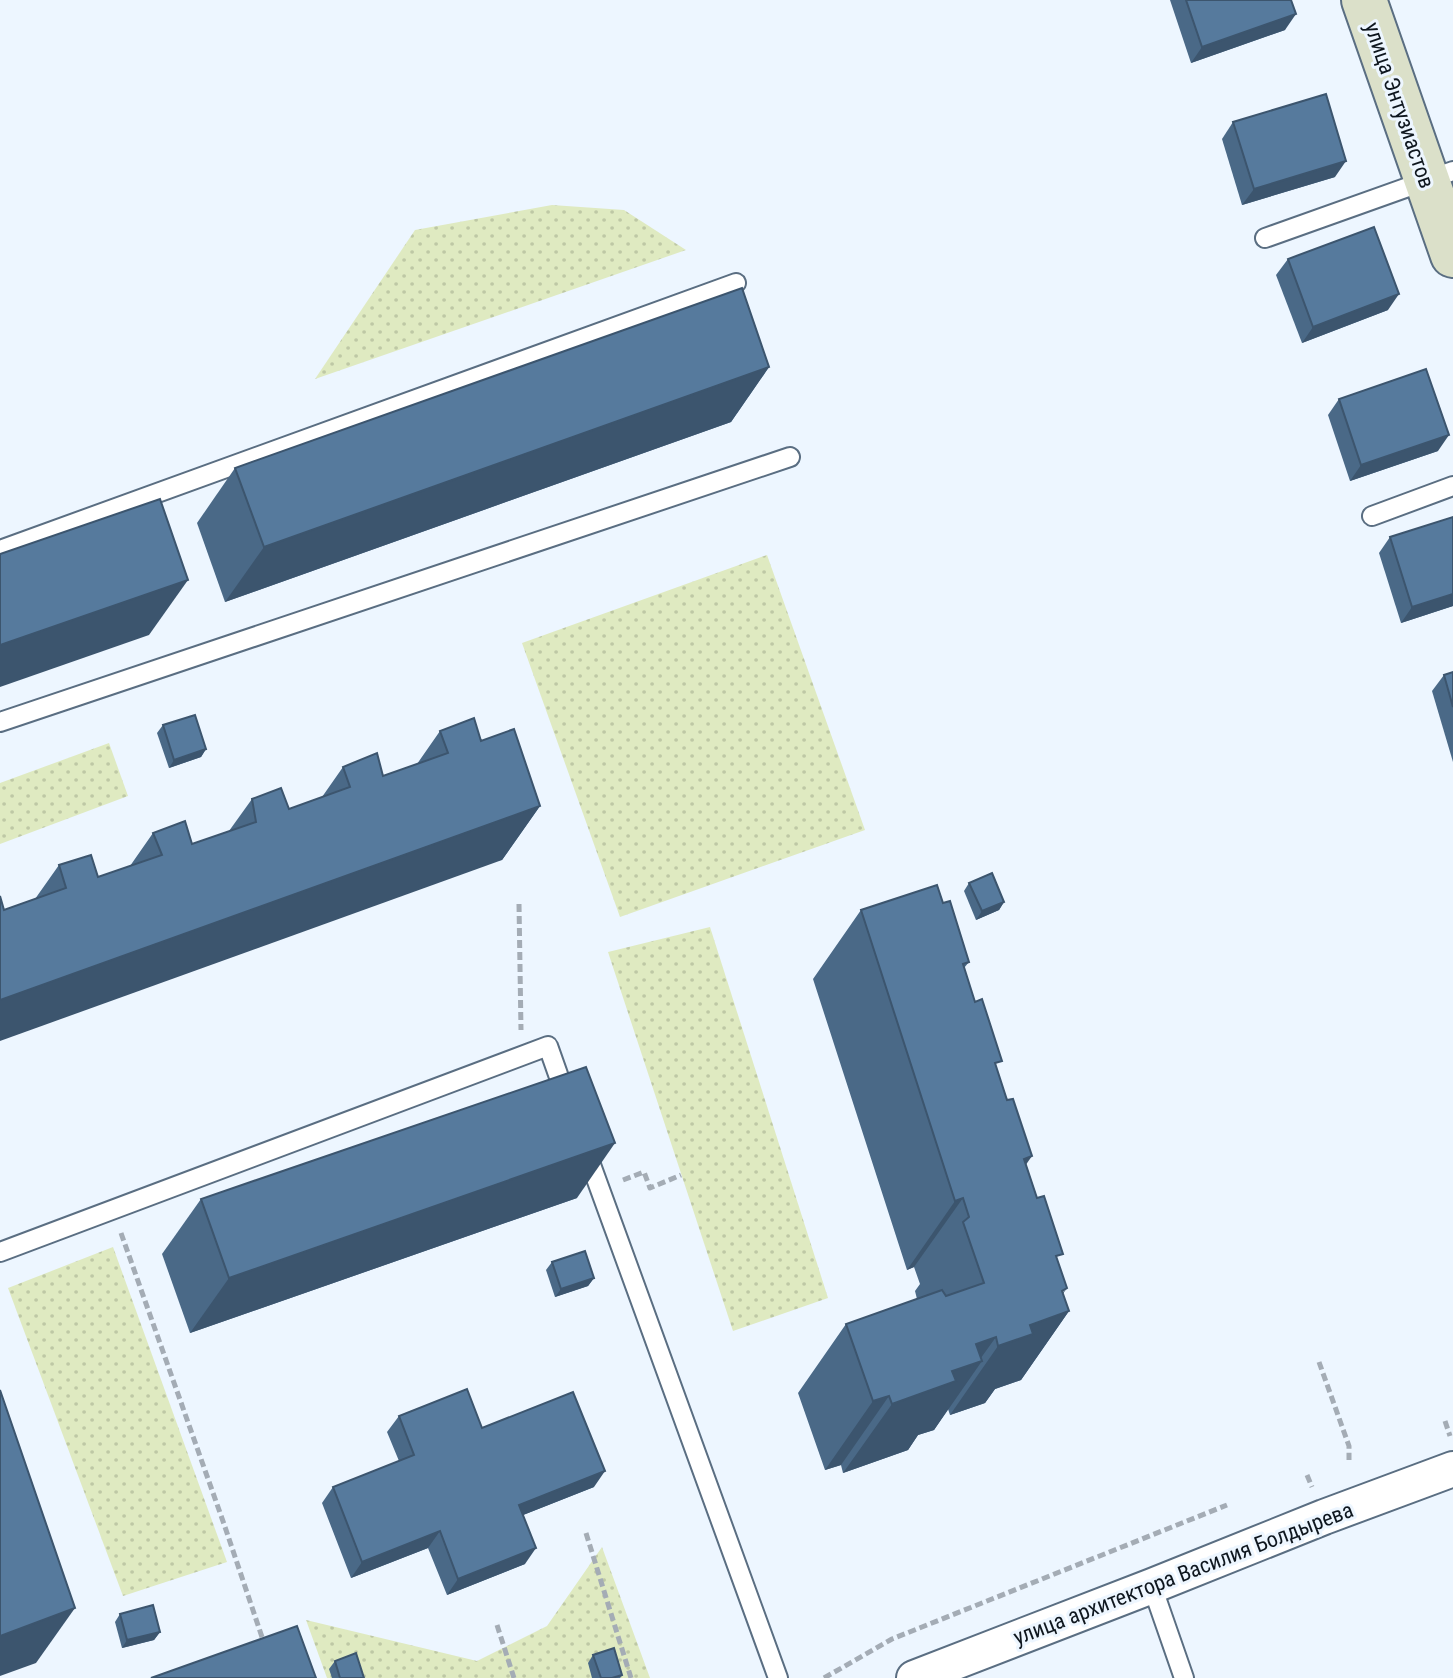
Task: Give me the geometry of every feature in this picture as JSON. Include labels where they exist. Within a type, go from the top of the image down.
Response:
[{"type":"main road","name":"улица Энтузиастов","points":[[1364,0],[1440,176],[1453,255]]},
{"type":"street","name":"улица архитектора Василия Болдырева","points":[[914,1678],[1453,1469]]},
{"type":"lane","points":[[1265,238],[1440,176]]},
{"type":"lane","points":[[0,550],[736,283]]},
{"type":"lane","points":[[0,722],[790,457]]},
{"type":"lane","points":[[1372,516],[1453,486]]},
{"type":"lane","points":[[0,1252],[548,1046],[778,1678]]},
{"type":"lane","points":[[1152,1586],[1184,1678]]},
{"type":"path","points":[[600,1188],[644,1172],[650,1188],[681,1175]]},
{"type":"path","points":[[112,1210],[267,1652]]},
{"type":"path","points":[[1319,1362],[1349,1446],[1349,1460]]},
{"type":"path","points":[[824,1678],[892,1639],[1227,1505]]},
{"type":"path","points":[[586,1533],[631,1678]]},
{"type":"path","points":[[497,1625],[514,1678]]},
{"type":"green space","points":[[552,205],[624,210],[686,250],[315,379],[415,230]]},
{"type":"green space","points":[[767,555],[865,830],[620,917],[522,643]]},
{"type":"green space","points":[[109,743],[128,796],[0,844],[0,783]]},
{"type":"green space","points":[[710,927],[828,1298],[733,1331],[608,952]]},
{"type":"green space","points":[[113,1247],[227,1562],[123,1596],[8,1288]]},
{"type":"green space","points":[[602,1547],[650,1678],[327,1678],[306,1620],[477,1661],[547,1626]]},
{"type":"building","points":[[1186,0],[1291,0],[1296,14],[1202,47]]},
{"type":"building","points":[[1326,94],[1346,161],[1254,189],[1233,122]]},
{"type":"building","points":[[1374,227],[1399,294],[1313,327],[1288,259]]},
{"type":"building","points":[[742,288],[769,367],[264,547],[235,468]]},
{"type":"building","points":[[1426,369],[1449,435],[1361,465],[1339,399]]},
{"type":"building","points":[[160,499],[188,580],[0,645],[0,554]]},
{"type":"building","points":[[1453,517],[1453,594],[1412,607],[1390,537]]},
{"type":"building","points":[[1453,672],[1453,707],[1444,675]]},
{"type":"building","points":[[195,715],[206,749],[174,760],[163,725]]},
{"type":"building","points":[[474,718],[481,741],[514,729],[540,806],[0,1000],[0,896],[4,910],[66,888],[59,865],[91,855],[98,877],[162,855],[153,833],[185,821],[192,844],[256,822],[252,799],[281,788],[289,809],[350,787],[343,767],[377,753],[383,776],[448,753],[440,731]]},
{"type":"building","points":[[992,873],[1004,902],[982,911],[969,883]]},
{"type":"building","points":[[937,885],[943,903],[950,901],[969,962],[963,964],[975,1002],[982,999],[1002,1061],[995,1063],[1007,1100],[1013,1099],[1032,1156],[1024,1159],[1037,1198],[1044,1196],[1063,1254],[1056,1256],[1067,1288],[1062,1291],[1069,1311],[1030,1325],[1033,1334],[998,1346],[996,1337],[976,1344],[982,1361],[952,1371],[956,1381],[892,1404],[889,1396],[873,1401],[846,1324],[942,1290],[946,1296],[984,1283],[963,1222],[969,1217],[963,1198],[955,1201],[861,910]]},
{"type":"building","points":[[586,1067],[615,1143],[229,1278],[201,1199]]},
{"type":"building","points":[[585,1251],[594,1278],[561,1289],[552,1262]]},
{"type":"building","points":[[467,1389],[482,1428],[573,1392],[605,1471],[519,1505],[536,1548],[458,1579],[440,1531],[362,1562],[333,1487],[414,1455],[399,1416]]},
{"type":"building","points":[[0,1390],[75,1608],[0,1636]]},
{"type":"building","points":[[153,1605],[160,1632],[127,1640],[120,1614]]},
{"type":"building","points":[[297,1626],[316,1678],[151,1678]]},
{"type":"building","points":[[614,1648],[622,1675],[601,1678],[593,1655]]},
{"type":"building","points":[[356,1653],[364,1678],[340,1678],[335,1661]]}]
